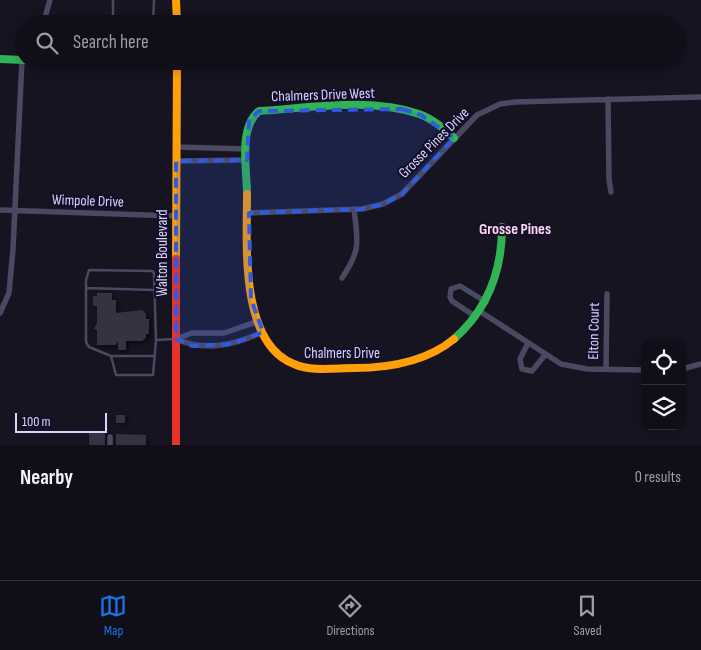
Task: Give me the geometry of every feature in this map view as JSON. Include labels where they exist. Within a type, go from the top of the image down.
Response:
[{"type":"street","points":[[46,15],[50,0]]},
{"type":"street","points":[[176,0],[177,15]]},
{"type":"street","points":[[0,59],[15,60]]},
{"type":"street","points":[[0,313],[9,293],[22,70]]},
{"type":"street","name":"Walton Boulevard","points":[[176,445],[177,70]]},
{"type":"street","name":"Grosse Pines Drive","points":[[249,213],[354,209],[383,204],[402,194],[476,116],[500,104],[701,97]]},
{"type":"street","points":[[608,99],[609,179],[611,192]]},
{"type":"street","name":"Chalmers Drive West","points":[[261,327],[252,299],[248,273],[247,149],[249,120],[252,114],[259,111],[380,107],[402,109],[421,115],[454,138]]},
{"type":"street","points":[[176,147],[247,149]]},
{"type":"street","points":[[176,161],[247,160]]},
{"type":"street","points":[[342,278],[357,251],[354,209]]},
{"type":"street","name":"Wimpole Drive","points":[[0,210],[176,216]]},
{"type":"street","name":"Chalmers Drive","points":[[261,327],[270,345],[290,365],[325,368],[377,368],[409,362],[436,350],[458,336],[478,315],[497,277],[504,243],[502,227]]},
{"type":"street","points":[[486,302],[460,286],[451,289],[450,297],[452,301],[545,354],[572,367],[641,370]]},
{"type":"street","name":"Elton Court","points":[[606,369],[607,294]]},
{"type":"street","points":[[176,339],[192,346],[233,344],[261,327]]},
{"type":"street","points":[[176,339],[192,333],[224,333],[261,327]]},
{"type":"street","points":[[528,343],[520,359],[522,369],[532,371],[545,354]]},
{"type":"street","points":[[686,368],[701,364]]},
{"type":"street","points":[[110,437],[110,445]]},
{"type":"lane","points":[[113,0],[113,15]]},
{"type":"lane","points":[[153,15],[154,0]]},
{"type":"lane","points":[[111,356],[116,375],[153,375],[156,356],[154,273],[150,269],[95,268],[87,274],[86,342],[89,347],[111,356],[156,356]]},
{"type":"lane","points":[[86,288],[155,290]]},
{"type":"lane","points":[[156,340],[176,339]]},
{"type":"highlighted area","points":[[402,109],[421,115],[454,138],[402,194],[383,204],[362,209],[249,213],[251,299],[263,332],[233,344],[192,346],[176,339],[176,161],[247,160],[249,120],[259,111]]},
{"type":"building","points":[[97,293],[112,293],[112,300],[116,300],[116,313],[142,310],[146,314],[146,319],[149,319],[149,334],[146,334],[146,338],[142,341],[126,341],[126,350],[118,350],[118,341],[116,345],[97,345],[97,330],[94,329],[97,323],[97,306],[93,306],[93,296],[97,296]]},
{"type":"building","points":[[116,415],[125,415],[125,423],[116,423]]},
{"type":"building","points":[[89,432],[105,432],[105,445],[89,445]]},
{"type":"building","points":[[116,434],[146,435],[146,445],[116,445]]},
{"type":"traffic: fast","points":[[0,59],[15,60]]},
{"type":"traffic: fast","points":[[247,194],[246,138],[252,118],[259,111],[340,105],[380,106],[400,109],[424,116],[454,138]]},
{"type":"traffic: fast","points":[[454,339],[476,315],[491,289],[499,259],[502,227]]},
{"type":"traffic: slow","points":[[176,0],[177,15]]},
{"type":"traffic: slow","points":[[176,259],[177,70]]},
{"type":"traffic: slow","points":[[247,194],[247,263],[250,289],[255,314],[263,335],[276,353],[294,364],[308,368],[380,367],[419,358],[443,347],[454,339]]},
{"type":"traffic: jam","points":[[176,259],[176,445]]},
{"type":"district","name":"Grosse Pines","points":[[515,229]]}]
